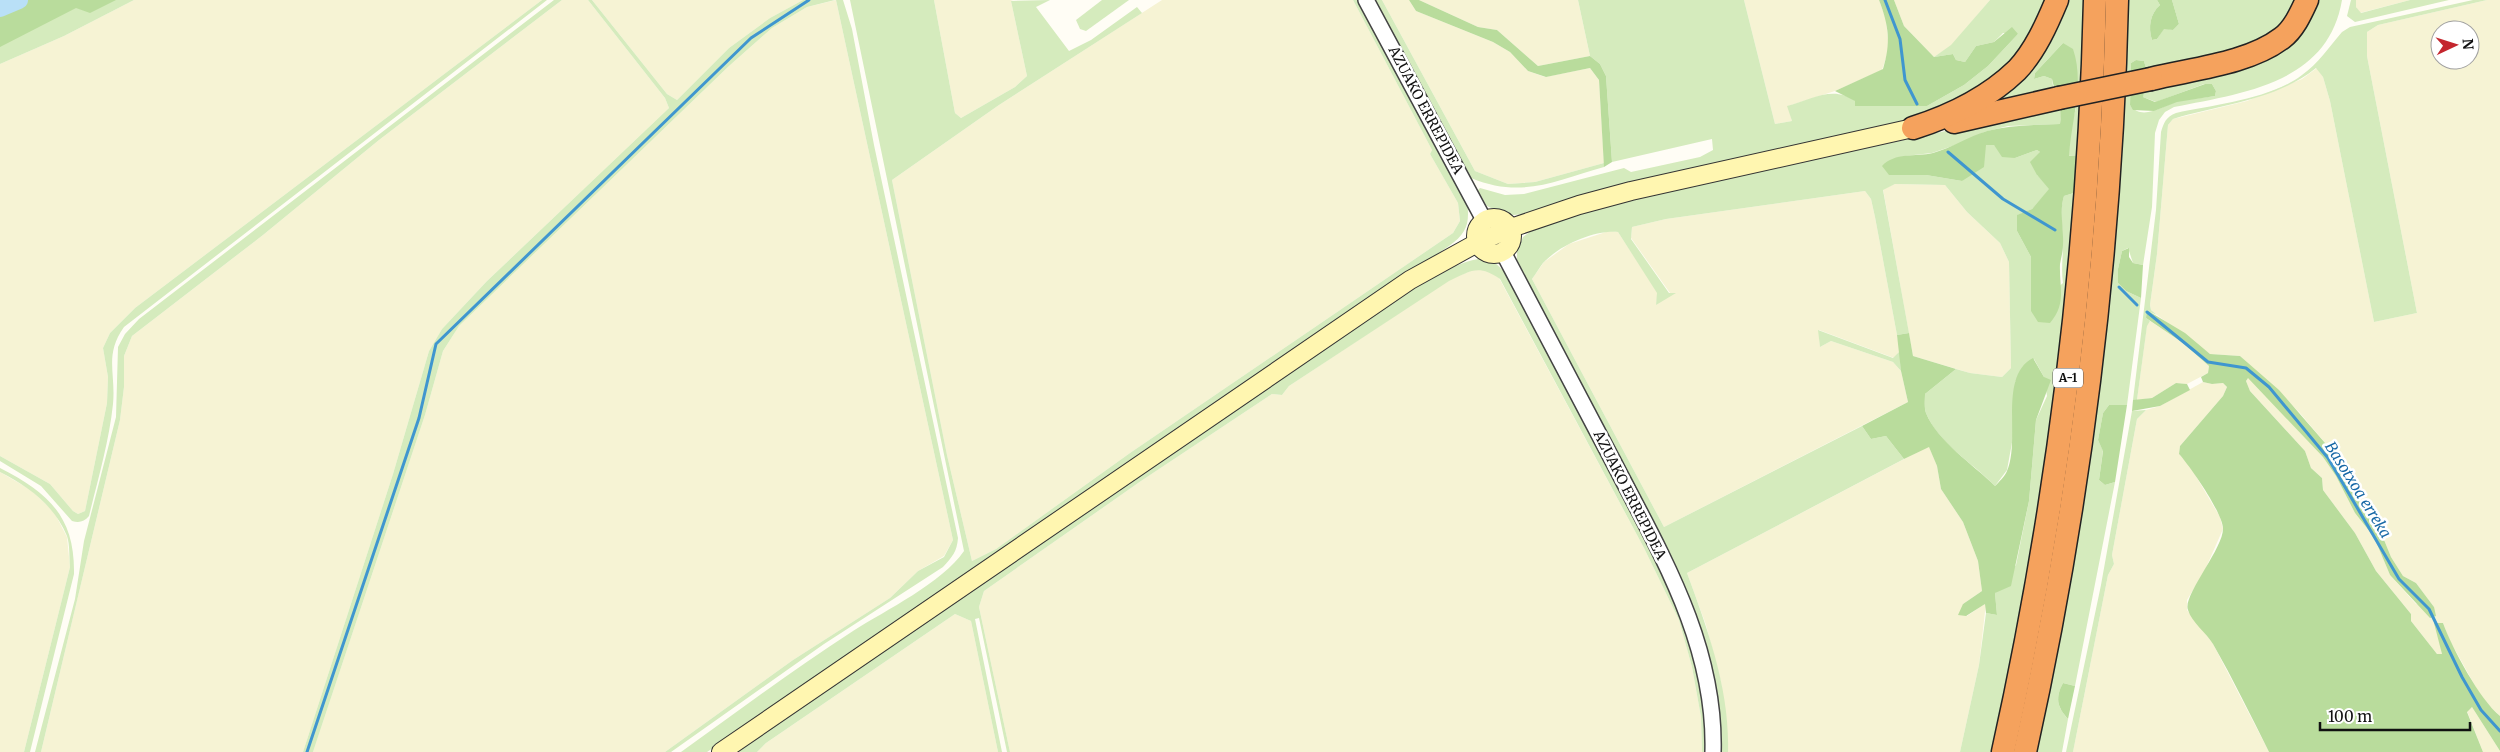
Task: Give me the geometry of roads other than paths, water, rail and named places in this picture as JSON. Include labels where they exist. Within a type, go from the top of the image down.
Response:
[{"type":"highway","points":[[1913,128],[1936,121],[1975,102],[2018,69],[2034,46],[2057,0]]},
{"type":"highway","name":"A-1","points":[[2003,752],[2034,606],[2068,379],[2088,178],[2095,0]]},
{"type":"highway","name":"A-1","points":[[2025,752],[2068,535],[2090,385],[2110,177],[2117,0]]},
{"type":"highway","points":[[1913,128],[1961,121],[2248,56],[2265,49],[2284,37],[2297,20],[2307,0]]},
{"type":"main road","points":[[721,752],[1410,280],[1477,243],[1539,217],[1631,191],[1913,128]]},
{"type":"main road","points":[[1494,217],[1504,220],[1511,228],[1512,242],[1503,252],[1488,253],[1477,243],[1476,234],[1478,226],[1484,220],[1494,217]]},
{"type":"street","name":"AZUAKO ERREPIDEA","points":[[1366,0],[1484,220]]},
{"type":"street","name":"AZUAKO ERREPIDEA","points":[[1503,252],[1659,550],[1687,608],[1702,658],[1709,692],[1713,752]]},
{"type":"waterway","points":[[0,8],[19,0]]},
{"type":"waterway","points":[[307,752],[419,418],[436,344],[751,38],[809,0]]},
{"type":"waterway","name":"Basotxoa erreka","points":[[1885,0],[1900,39],[1905,80],[1917,104]]},
{"type":"waterway","name":"Basotxoa erreka","points":[[1948,152],[2003,199],[2055,230]]},
{"type":"waterway","name":"Basotxoa erreka","points":[[2119,287],[2137,305]]},
{"type":"waterway","name":"Basotxoa erreka","points":[[2147,312],[2208,362],[2246,368],[2269,387],[2328,458],[2399,579],[2429,609],[2462,677],[2481,710],[2500,731]]}]
